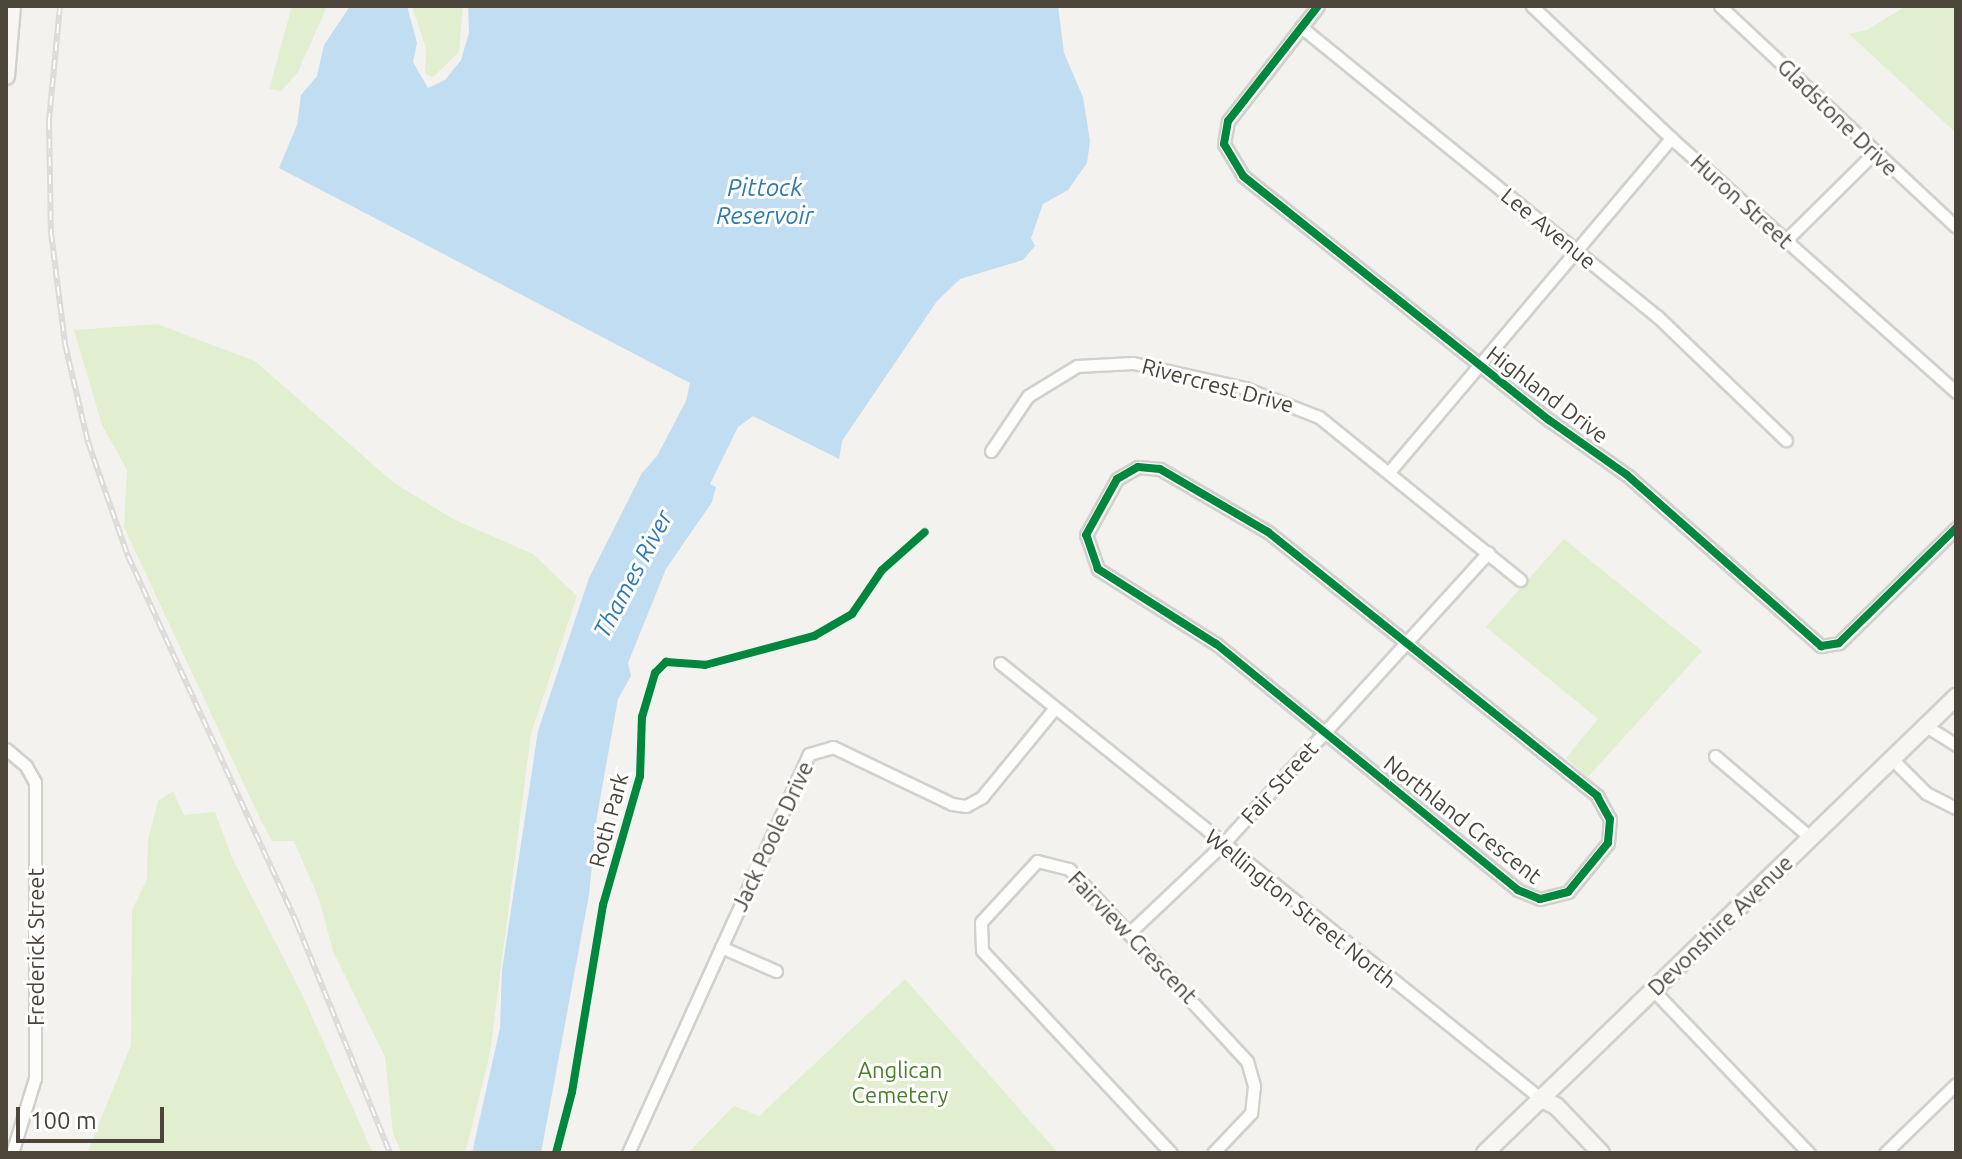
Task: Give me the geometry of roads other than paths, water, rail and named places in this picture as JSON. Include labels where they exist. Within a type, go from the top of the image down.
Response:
[{"type":"main road","points":[[6,76],[12,6]]},
{"type":"main road","name":"Devonshire Avenue","points":[[1485,1153],[1956,697]]},
{"type":"main road","name":"Wellington Street North","points":[[1540,1098],[1556,1106],[1601,1153]]},
{"type":"street","points":[[1301,27],[1318,6]]},
{"type":"street","name":"Huron Street","points":[[1532,6],[1671,138],[1956,392]]},
{"type":"street","name":"Gladstone Drive","points":[[1720,6],[1956,227]]},
{"type":"street","name":"Lee Avenue","points":[[1301,27],[1657,316],[1786,440]]},
{"type":"street","name":"Highland Drive","points":[[1301,27],[1232,113],[1224,136],[1231,160],[1243,176],[1477,363],[1627,475],[1821,646],[1839,643],[1956,528]]},
{"type":"street","points":[[1389,472],[1477,363],[1671,138]]},
{"type":"street","points":[[1786,240],[1874,153]]},
{"type":"street","name":"Rivercrest Drive","points":[[991,451],[1014,411],[1051,377],[1077,366],[1133,363],[1299,405],[1389,472],[1520,580]]},
{"type":"street","name":"Northland Crescent","points":[[1138,467],[1160,469],[1268,532],[1605,805],[1612,827],[1608,843],[1569,892],[1549,900],[1525,894],[1325,731],[1198,630],[1098,569],[1086,535],[1117,479],[1138,467]]},
{"type":"street","name":"Fair Street","points":[[1129,933],[1223,844],[1488,553]]},
{"type":"street","name":"Wellington Street North","points":[[1000,663],[1540,1098]]},
{"type":"street","name":"Jack Poole Drive","points":[[628,1153],[815,748],[833,747],[952,804],[966,806],[982,797],[1054,709]]},
{"type":"street","points":[[1926,726],[1956,745]]},
{"type":"street","name":"Frederick Street","points":[[6,749],[26,766],[35,782],[35,1079],[12,1153]]},
{"type":"street","points":[[1715,756],[1811,838]]},
{"type":"street","points":[[1892,759],[1926,793],[1956,808]]},
{"type":"street","name":"Fairview Crescent","points":[[1171,1153],[984,953],[978,937],[984,917],[1019,875],[1047,859],[1068,868],[1238,1047],[1251,1068],[1251,1113],[1213,1153]]},
{"type":"street","points":[[721,947],[776,971]]},
{"type":"street","points":[[1653,990],[1809,1153]]},
{"type":"street","points":[[1885,1153],[1956,1084]]},
{"type":"water","name":"Pittock Reservoir","points":[[350,6],[407,6],[417,43],[413,62],[428,88],[445,80],[461,60],[469,33],[468,6],[1058,6],[1064,53],[1083,97],[1090,141],[1087,163],[1068,190],[1043,204],[1031,238],[1035,246],[1023,260],[960,279],[937,301],[842,441],[839,459],[753,416],[738,427],[710,484],[716,487],[712,502],[666,569],[628,663],[631,676],[618,699],[597,816],[589,895],[541,1153],[472,1153],[500,1028],[502,970],[538,731],[589,578],[642,473],[657,456],[686,401],[690,383],[279,168],[297,125],[301,95],[317,76],[324,45]]},
{"type":"railway","points":[[60,6],[49,121],[51,233],[65,344],[88,442],[128,556],[297,924],[390,1153]]},
{"type":"water label","name":"Thames River","points":[[633,574]]},
{"type":"park label","name":"Anglican Cemetery","points":[[900,1082]]}]
